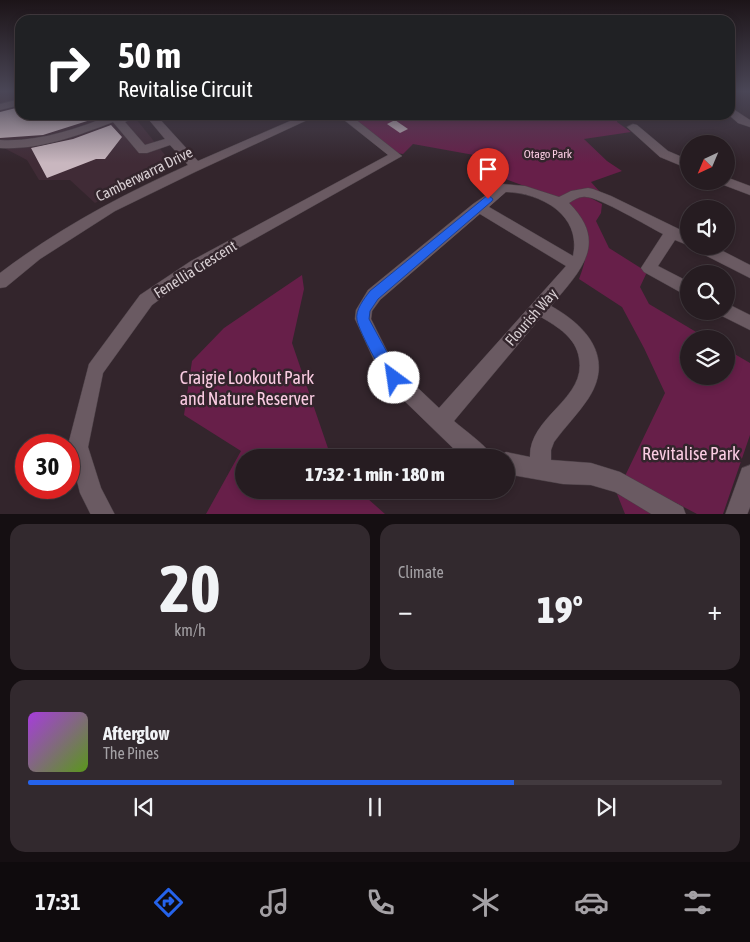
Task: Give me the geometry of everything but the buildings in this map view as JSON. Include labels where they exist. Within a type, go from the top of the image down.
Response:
[{"type":"street","points":[[735,115],[742,121],[750,124]]},
{"type":"street","points":[[0,144],[10,145],[51,138],[107,120]]},
{"type":"street","points":[[121,120],[118,121],[143,150],[172,140]]},
{"type":"street","points":[[154,120],[194,164]]},
{"type":"street","name":"Camberwarra Drive","points":[[0,274],[34,246],[118,196],[291,120]]},
{"type":"street","name":"Fenellia Crescent","points":[[104,514],[90,493],[78,447],[94,370],[146,300],[196,266],[396,156],[349,120]]},
{"type":"street","points":[[633,126],[664,154],[680,161]]},
{"type":"street","name":"Camberwarra Drive","points":[[0,282],[22,263],[84,222],[194,164]]},
{"type":"street","points":[[735,185],[750,191]]},
{"type":"street","points":[[470,449],[394,378],[385,365],[363,319],[364,310],[374,295],[498,190],[508,188],[552,199],[560,203],[571,195],[588,192],[606,199],[680,237]]},
{"type":"street","name":"Flourish Way","points":[[440,422],[581,257],[582,240],[571,215],[560,203]]},
{"type":"street","points":[[478,207],[576,265]]},
{"type":"street","points":[[672,233],[649,268],[680,285]]},
{"type":"street","points":[[717,255],[750,272]]},
{"type":"street","points":[[539,308],[570,327],[579,336],[589,358],[590,370],[589,382],[548,434],[541,447],[540,457],[543,470]]},
{"type":"street","points":[[735,315],[750,323]]},
{"type":"street","points":[[515,465],[543,470],[591,474],[620,483],[675,514]]},
{"type":"street","points":[[736,514],[750,476]]},
{"type":"shaded area","points":[[0,115],[15,115],[15,120],[137,120],[173,165],[95,203],[70,180],[39,180],[27,160],[0,146]]},
{"type":"green space","name":"Otago Park","points":[[353,120],[618,120],[617,122],[631,132],[584,139],[607,161],[622,171],[591,182],[600,192],[557,198],[481,170],[485,157],[413,144],[403,154],[397,153]]},
{"type":"green space","name":"Revitalise Park","points":[[587,196],[602,204],[601,213],[596,221],[609,248],[647,272],[640,287],[649,304],[693,330],[680,330],[680,385],[735,385],[735,354],[750,363],[750,435],[723,514],[697,514],[625,476],[665,393],[622,307],[579,279],[586,256],[586,248],[583,232],[569,203],[575,198]]},
{"type":"green space","name":"Craigie Lookout Park and Nature Reserver","points":[[302,275],[304,289],[292,343],[328,449],[238,449],[184,415],[192,361],[224,328]]},
{"type":"green space","name":"Craigie Lookout Park and Nature Reserver","points":[[235,462],[235,499],[368,499],[385,514],[206,514]]},
{"type":"green space","points":[[617,494],[662,514],[625,514]]},
{"type":"route","points":[[394,378],[385,365],[363,319],[364,310],[374,295],[488,199]]}]
